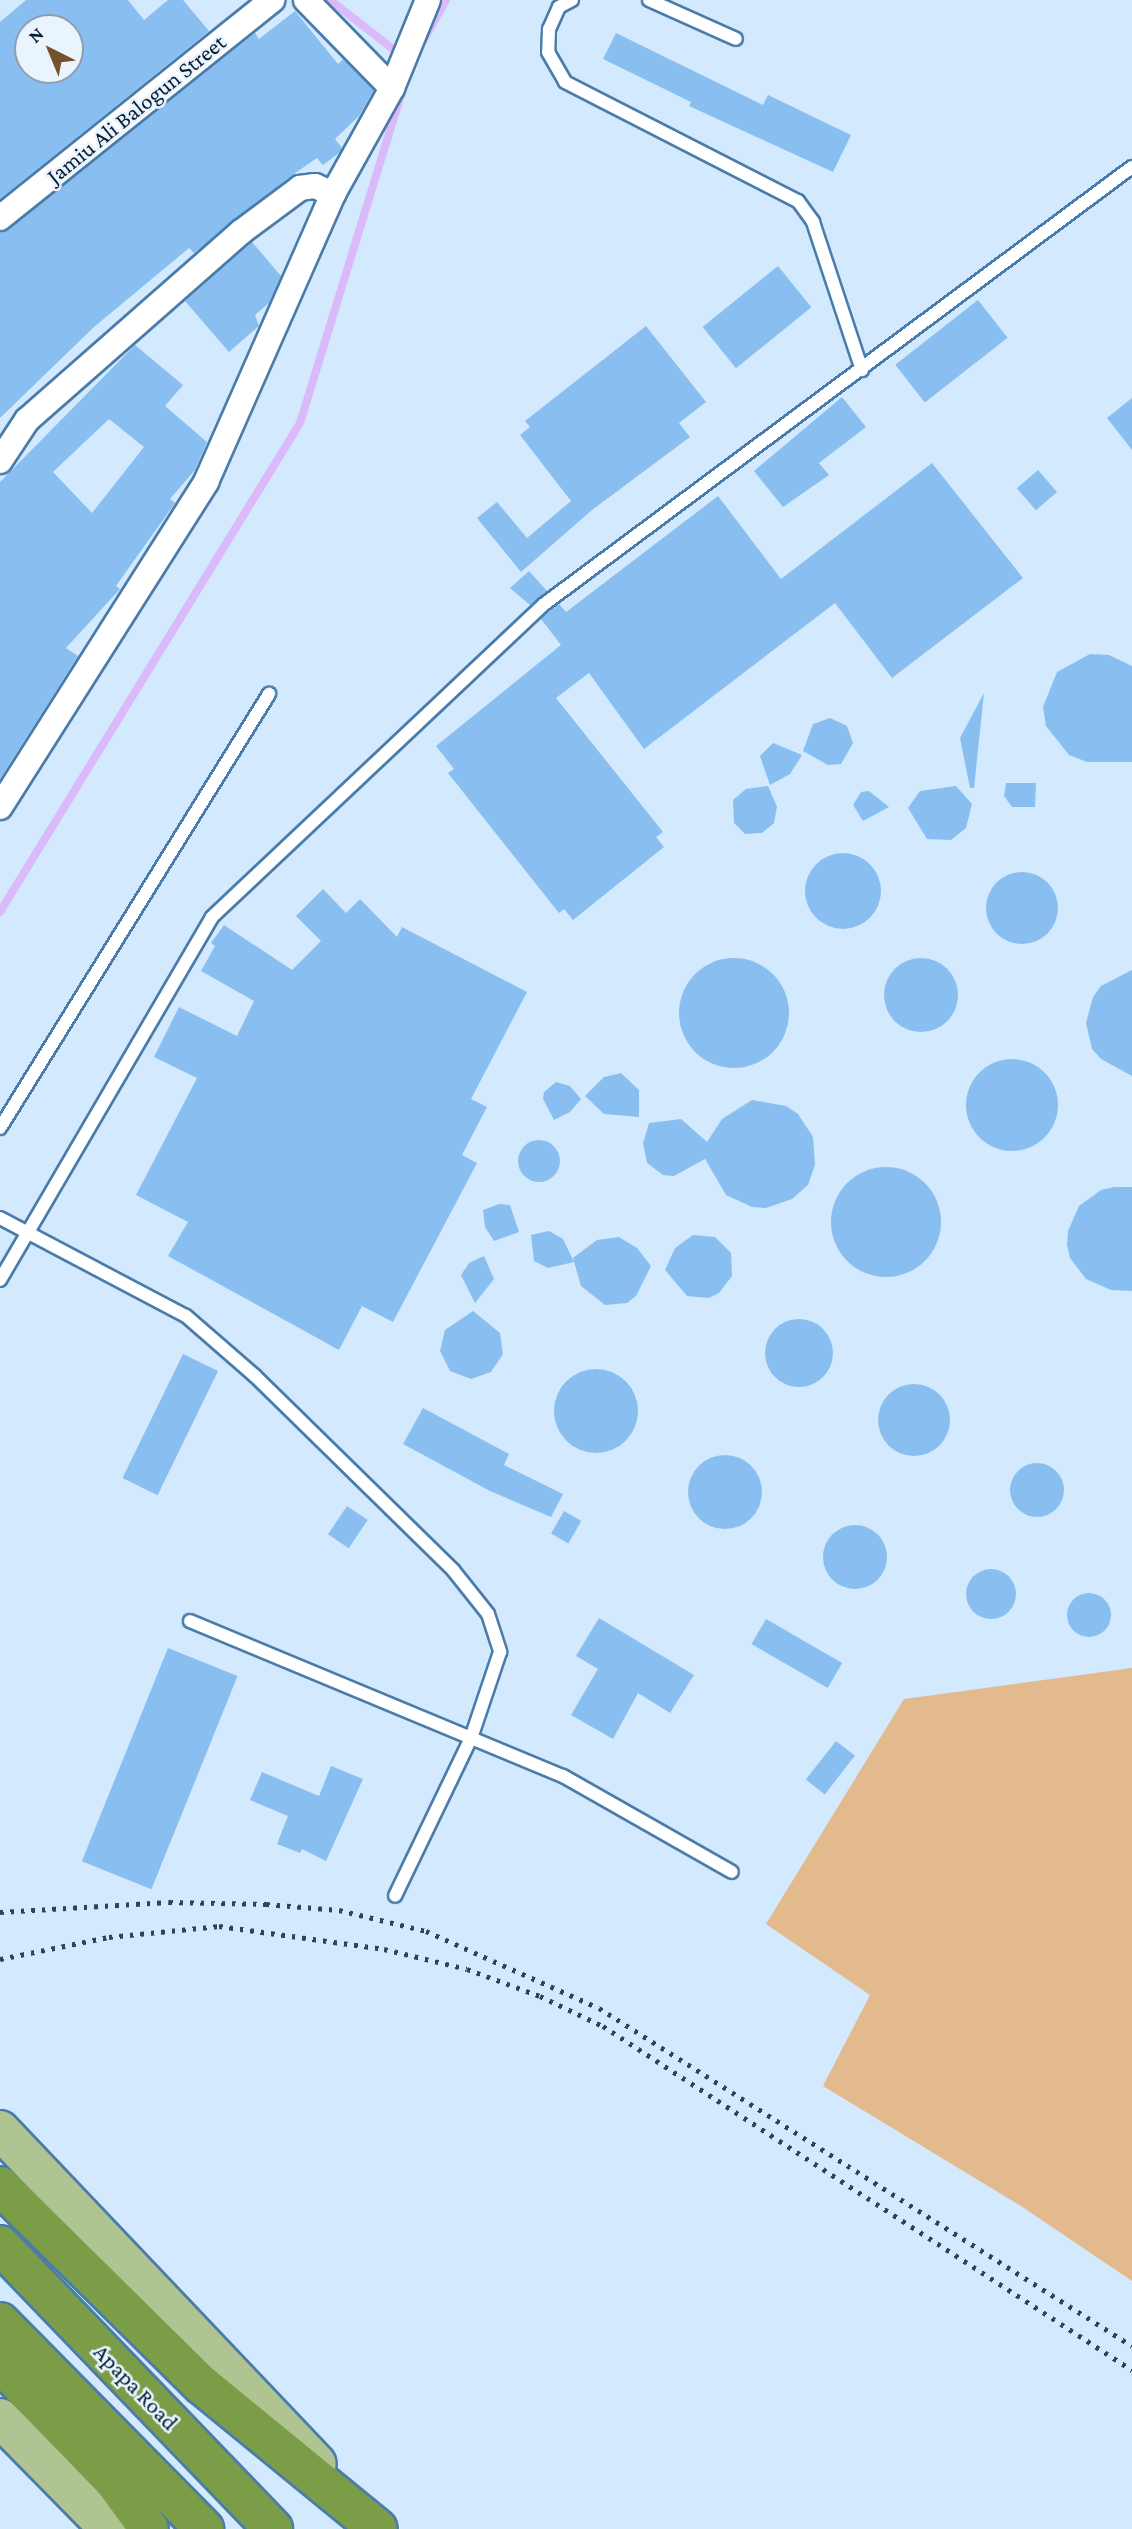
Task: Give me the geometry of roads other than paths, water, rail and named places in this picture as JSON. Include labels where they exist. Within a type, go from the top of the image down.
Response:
[{"type":"highway","points":[[0,2186],[202,2385],[379,2529]]},
{"type":"highway","name":"Apapa Road","points":[[0,2245],[273,2529]]},
{"type":"highway","points":[[0,2322],[204,2529]]},
{"type":"highway","points":[[0,2362],[114,2481],[149,2529]]},
{"type":"main road","points":[[0,2130],[379,2529]]},
{"type":"main road","points":[[0,2418],[109,2529]]},
{"type":"street","name":"Jamiu Ali Balogun Street","points":[[0,218],[272,0]]},
{"type":"street","points":[[306,0],[392,88]]},
{"type":"street","points":[[0,807],[206,482],[333,194],[392,88],[428,0]]},
{"type":"street","points":[[0,461],[27,420],[241,232],[300,188],[315,187],[333,194]]},
{"type":"lane","points":[[572,0],[559,8],[548,29],[548,52],[565,82],[798,201],[813,222],[862,370]]},
{"type":"lane","points":[[649,0],[736,39]]},
{"type":"lane","points":[[0,1280],[212,917],[543,605],[1132,167]]},
{"type":"lane","points":[[0,1128],[268,694]]},
{"type":"lane","points":[[0,1218],[186,1316],[255,1376],[453,1570],[488,1614],[500,1652],[471,1738],[395,1896]]},
{"type":"lane","points":[[190,1621],[563,1776],[732,1872]]},
{"type":"waterway","points":[[330,0],[402,56]]},
{"type":"waterway","points":[[423,41],[446,0]]},
{"type":"waterway","points":[[0,912],[300,423],[403,88]]},
{"type":"railway","points":[[0,1912],[169,1902],[266,1904],[339,1910],[426,1931],[599,2008],[1132,2346]]},
{"type":"railway","points":[[0,1959],[109,1937],[219,1926],[384,1949],[467,1969],[540,1996],[603,2026],[1132,2370]]}]
